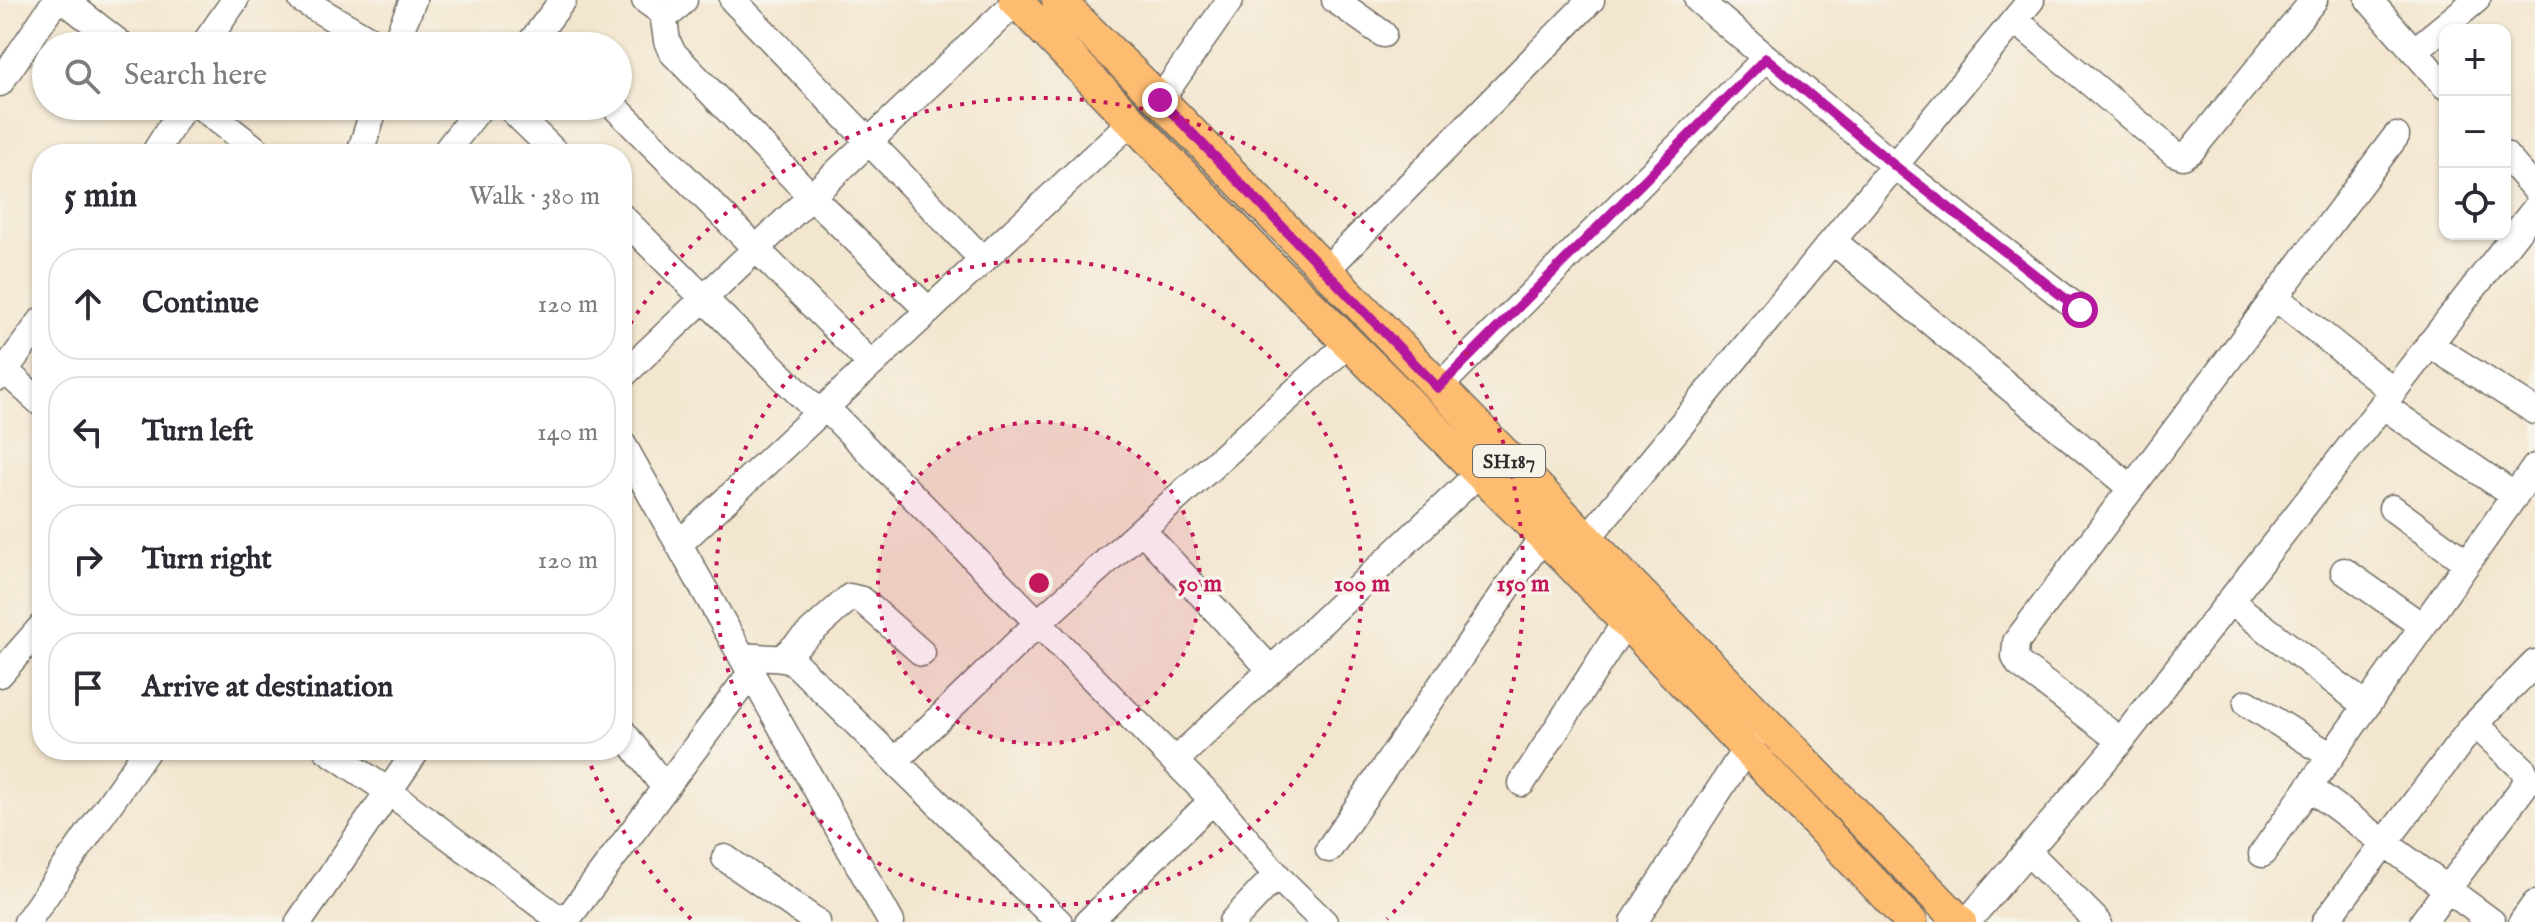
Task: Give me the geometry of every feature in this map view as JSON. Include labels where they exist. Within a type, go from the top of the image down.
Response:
[{"type":"main road","name":"SH187","points":[[1058,0],[1160,100],[1960,922]]},
{"type":"main road","name":"SH187","points":[[1016,1],[1349,343],[1626,621],[1911,922]]},
{"type":"street","points":[[34,32],[56,0]]},
{"type":"street","points":[[64,0],[105,32]]},
{"type":"street","points":[[213,32],[235,0]]},
{"type":"street","points":[[302,0],[356,32]]},
{"type":"street","points":[[400,32],[413,0]]},
{"type":"street","points":[[539,32],[563,0]]},
{"type":"street","points":[[733,0],[983,260]]},
{"type":"street","points":[[1160,100],[1230,0]]},
{"type":"street","points":[[1335,0],[1383,34]]},
{"type":"street","points":[[1325,271],[1591,0]]},
{"type":"street","points":[[1698,0],[1895,166],[2080,310]]},
{"type":"street","points":[[2369,0],[2439,79]]},
{"type":"street","points":[[2414,51],[2476,0]]},
{"type":"street","points":[[632,366],[1016,1]]},
{"type":"street","points":[[1586,540],[2023,10],[2174,153],[2183,156],[2191,151],[2313,1]]},
{"type":"street","points":[[664,4],[667,41],[672,52],[811,196],[929,311]]},
{"type":"street","points":[[0,83],[32,36]]},
{"type":"street","points":[[1438,388],[1766,58]]},
{"type":"street","points":[[160,144],[175,120]]},
{"type":"street","points":[[218,120],[249,144]]},
{"type":"street","points":[[364,144],[371,120]]},
{"type":"street","points":[[452,144],[470,120]]},
{"type":"street","points":[[522,120],[547,144]]},
{"type":"street","points":[[628,120],[871,364]]},
{"type":"street","points":[[679,544],[1132,121]]},
{"type":"street","points":[[2121,741],[2019,664],[2014,649],[2016,642],[2396,136]]},
{"type":"street","points":[[1967,922],[2121,741],[2515,234],[2534,204],[2511,165]]},
{"type":"street","points":[[632,227],[1038,623],[1213,800],[1280,879],[1324,922]]},
{"type":"street","points":[[1833,241],[2131,488]]},
{"type":"street","points":[[2275,297],[2387,398],[2515,496]]},
{"type":"street","points":[[32,333],[2,371],[32,396]]},
{"type":"street","points":[[895,761],[1038,623],[1349,343]]},
{"type":"street","points":[[2429,344],[2535,411]]},
{"type":"street","points":[[632,461],[746,664],[878,915]]},
{"type":"street","points":[[2262,854],[2535,467]]},
{"type":"street","points":[[1175,761],[1479,473]]},
{"type":"street","points":[[2392,508],[2467,563]]},
{"type":"street","points":[[1142,530],[1271,670]]},
{"type":"street","points":[[1329,849],[1543,536]]},
{"type":"street","points":[[2344,571],[2422,626]]},
{"type":"street","points":[[781,659],[850,597],[862,600],[922,653]]},
{"type":"street","points":[[2230,601],[2366,706]]},
{"type":"street","points":[[1522,783],[1626,621]]},
{"type":"street","points":[[0,674],[32,637]]},
{"type":"street","points":[[342,760],[564,922],[665,788],[746,664],[781,659],[798,666],[1059,922]]},
{"type":"street","points":[[2325,922],[2475,724],[2535,663]]},
{"type":"street","points":[[2247,703],[2331,756]]},
{"type":"street","points":[[1637,921],[1745,747],[1764,722]]},
{"type":"street","points":[[2423,922],[2528,781],[2523,769],[2475,724]]},
{"type":"street","points":[[632,744],[665,788]]},
{"type":"street","points":[[27,922],[140,760]]},
{"type":"street","points":[[299,922],[410,760]]},
{"type":"street","points":[[2309,787],[2492,922]]},
{"type":"street","points":[[1088,922],[1213,800]]},
{"type":"street","points":[[2027,851],[2098,922]]},
{"type":"street","points":[[725,858],[817,922]]},
{"type":"street","points":[[1232,922],[1268,884],[1280,879]]},
{"type":"street","points":[[2522,922],[2535,904]]},
{"type":"route","points":[[1160,100],[1438,388],[1766,58],[1895,166],[2080,310]]}]
